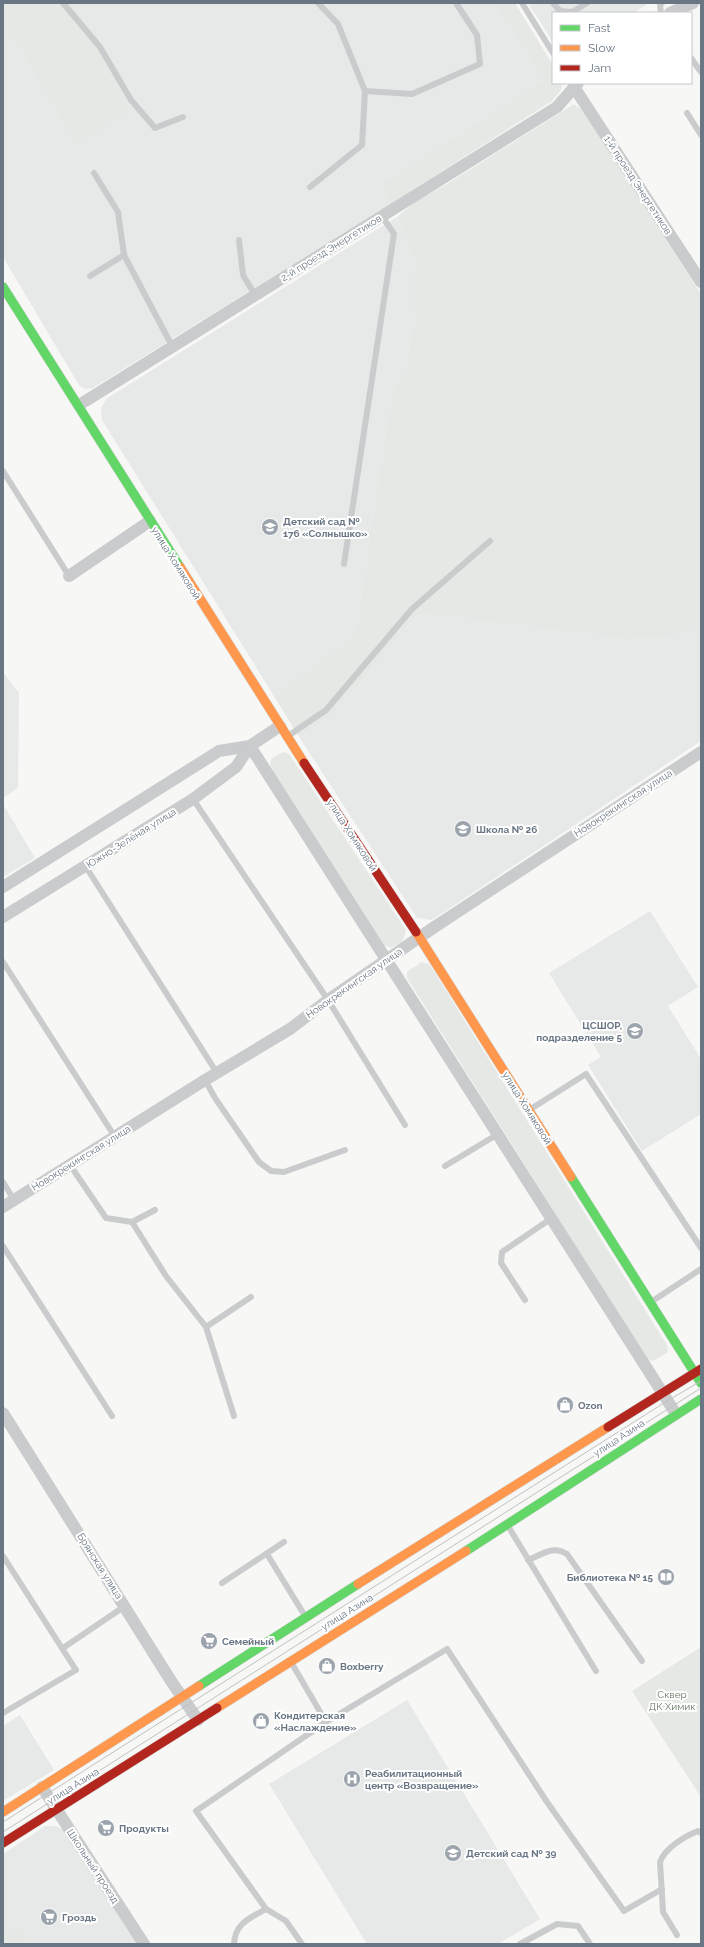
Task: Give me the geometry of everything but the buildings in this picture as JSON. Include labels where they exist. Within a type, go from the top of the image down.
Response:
[{"type":"main road","name":"улица Хомяковой","points":[[3,286],[287,737],[419,938],[650,1303],[698,1371],[701,1383]]},
{"type":"main road","name":"улица Азина","points":[[3,1812],[306,1617],[698,1371]]},
{"type":"main road","name":"улица Азина","points":[[3,1843],[507,1525],[701,1398]]},
{"type":"street","points":[[672,12],[693,3]]},
{"type":"street","name":"2-й проезд Энергетиков","points":[[79,405],[557,107],[574,84]]},
{"type":"street","name":"1-й проезд Энергетиков","points":[[574,84],[701,282]]},
{"type":"street","points":[[69,576],[150,521]]},
{"type":"street","name":"Южно-Зелёная улица","points":[[3,917],[86,867],[193,799],[236,767],[250,746],[280,726]]},
{"type":"street","points":[[250,746],[676,1414]]},
{"type":"street","name":"Южно-Зелёная улица","points":[[3,887],[219,751],[250,746]]},
{"type":"street","name":"Новокрекингская улица","points":[[3,1207],[205,1080],[290,1029],[328,1000],[386,960],[701,752]]},
{"type":"street","name":"Брянская улица","points":[[3,1413],[198,1720]]},
{"type":"street","name":"Школьный проезд","points":[[42,1787],[144,1944]]},
{"type":"lane","points":[[63,3],[100,47],[131,100],[155,128],[183,117]]},
{"type":"lane","points":[[310,187],[362,145],[365,90],[338,24],[318,3]]},
{"type":"lane","points":[[365,90],[412,94],[480,64],[477,35],[456,3]]},
{"type":"lane","points":[[522,3],[552,51]]},
{"type":"lane","points":[[553,3],[560,11],[572,12],[587,3]]},
{"type":"lane","points":[[692,59],[701,72]]},
{"type":"lane","points":[[687,113],[701,135]]},
{"type":"lane","points":[[94,173],[118,212],[124,255],[172,346]]},
{"type":"lane","points":[[344,564],[394,234],[382,216]]},
{"type":"lane","points":[[239,240],[244,275],[255,295]]},
{"type":"lane","points":[[90,276],[124,255]]},
{"type":"lane","points":[[3,471],[69,576]]},
{"type":"lane","points":[[287,737],[326,710],[412,609],[490,541]]},
{"type":"lane","points":[[193,799],[328,1000],[405,1125]]},
{"type":"lane","points":[[86,867],[217,1073]]},
{"type":"lane","points":[[3,962],[115,1137]]},
{"type":"lane","points":[[528,1110],[586,1074],[701,1248]]},
{"type":"lane","points":[[205,1080],[215,1098],[259,1162],[272,1171],[284,1172],[345,1150]]},
{"type":"lane","points":[[446,1166],[498,1134]]},
{"type":"lane","points":[[70,1165],[106,1218],[132,1222],[155,1210]]},
{"type":"lane","points":[[3,1182],[14,1200]]},
{"type":"lane","points":[[525,1300],[501,1263],[502,1252],[552,1218]]},
{"type":"lane","points":[[132,1222],[166,1276],[206,1327],[234,1416]]},
{"type":"lane","points":[[3,1246],[112,1416]]},
{"type":"lane","points":[[650,1303],[701,1269]]},
{"type":"lane","points":[[206,1327],[251,1297]]},
{"type":"lane","points":[[507,1525],[596,1671]]},
{"type":"lane","points":[[222,1583],[284,1542]]},
{"type":"lane","points":[[528,1560],[552,1550],[560,1549],[567,1554],[642,1661]]},
{"type":"lane","points":[[267,1554],[306,1617]]},
{"type":"lane","points":[[3,1556],[76,1670],[3,1713]]},
{"type":"lane","points":[[63,1648],[125,1606]]},
{"type":"lane","points":[[302,1944],[286,1921],[266,1909],[196,1811],[326,1722],[447,1649],[547,1802],[624,1911],[662,1889]]},
{"type":"lane","points":[[291,1660],[326,1722]]},
{"type":"lane","points":[[677,1935],[663,1912],[660,1862],[663,1855],[689,1834],[698,1831],[701,1833]]},
{"type":"lane","points":[[234,1944],[234,1934],[245,1920],[266,1909]]},
{"type":"lane","points":[[520,1944],[557,1924],[578,1926],[590,1944]]},
{"type":"shaded area","points":[[73,3],[494,3],[543,80],[380,184],[390,204],[93,388],[85,389],[79,385],[3,257],[3,46],[14,39],[75,144],[123,74]]},
{"type":"shaded area","points":[[528,3],[649,3],[635,12],[552,12],[552,40]]},
{"type":"shaded area","name":"Детский сад № 176 «Солнышко»","points":[[397,217],[415,266],[415,313],[405,371],[391,394],[355,634],[274,696],[102,420],[101,409],[106,399]]},
{"type":"shaded area","name":"Школа № 26","points":[[418,614],[630,640],[676,636],[701,624],[701,741],[432,920],[417,918],[299,737],[332,717]]},
{"type":"shaded area","points":[[3,672],[19,693],[18,788],[3,798]]},
{"type":"shaded area","points":[[3,804],[35,858],[3,877]]},
{"type":"shaded area","name":"ЦСШОР, подразделение 5","points":[[650,911],[698,987],[668,1006],[701,1059],[701,1114],[642,1151],[588,1065],[601,1057],[549,973]]},
{"type":"shaded area","points":[[407,1700],[540,1919],[498,1944],[367,1944],[269,1784]]},
{"type":"shaded area","points":[[20,1715],[54,1770],[3,1801],[3,1726]]},
{"type":"shaded area","points":[[45,1826],[55,1826],[63,1829],[137,1944],[35,1944],[22,1925],[3,1938],[3,1854]]},
{"type":"green space","points":[[3,3],[73,3],[123,74],[127,112],[75,144],[14,39],[3,46]]},
{"type":"green space","points":[[494,3],[515,3],[552,63],[552,84],[562,84],[561,90],[552,101],[390,204],[380,184],[543,80]]},
{"type":"green space","points":[[574,104],[582,110],[701,294],[701,624],[676,636],[630,640],[418,614],[332,717],[299,737],[274,696],[355,634],[391,394],[405,371],[415,313],[415,266],[397,217],[416,201],[444,186]]},
{"type":"green space","points":[[283,752],[289,754],[406,930],[402,942],[391,948],[382,945],[272,770],[270,763],[272,758]]},
{"type":"green space","points":[[422,962],[430,965],[667,1345],[668,1352],[653,1361],[647,1359],[407,978],[407,972]]},
{"type":"green space","name":"Сквер ДК Химик","points":[[701,1647],[701,1797],[632,1691]]},
{"type":"green space","points":[[22,1925],[35,1944],[3,1944],[3,1938]]},
{"type":"tram line","points":[[3,1822],[667,1401],[701,1381]]},
{"type":"tram line","points":[[3,1832],[701,1388]]},
{"type":"traffic: fast","points":[[3,287],[180,567]]},
{"type":"traffic: fast","points":[[571,1177],[701,1383]]},
{"type":"traffic: fast","points":[[466,1551],[701,1399]]},
{"type":"traffic: fast","points":[[199,1686],[358,1584]]},
{"type":"traffic: slow","points":[[180,567],[304,763]]},
{"type":"traffic: slow","points":[[416,932],[571,1177]]},
{"type":"traffic: slow","points":[[358,1584],[608,1427]]},
{"type":"traffic: slow","points":[[217,1708],[466,1551]]},
{"type":"traffic: slow","points":[[3,1812],[199,1686]]},
{"type":"traffic: jam","points":[[304,763],[416,932]]},
{"type":"traffic: jam","points":[[608,1427],[701,1369]]},
{"type":"traffic: jam","points":[[3,1843],[217,1708]]},
{"type":"place","name":"Детский сад № 176 «Солнышко»","points":[[270,527]]},
{"type":"place","name":"Школа № 26","points":[[463,829]]},
{"type":"place","name":"ЦСШОР, подразделение 5","points":[[635,1031]]},
{"type":"place","name":"Ozon","points":[[565,1405]]},
{"type":"place","name":"Библиотека № 15","points":[[666,1577]]},
{"type":"place","name":"Семейный","points":[[209,1641]]},
{"type":"place","name":"Boxberry","points":[[327,1666]]},
{"type":"place","name":"Кондитерская «Наслаждение»","points":[[261,1721]]},
{"type":"place","name":"Реабилитационный центр «Возвращение»","points":[[352,1779]]},
{"type":"place","name":"Продукты","points":[[106,1828]]},
{"type":"place","name":"Детский сад № 39","points":[[453,1853]]},
{"type":"place","name":"Гроздь","points":[[49,1917]]}]
